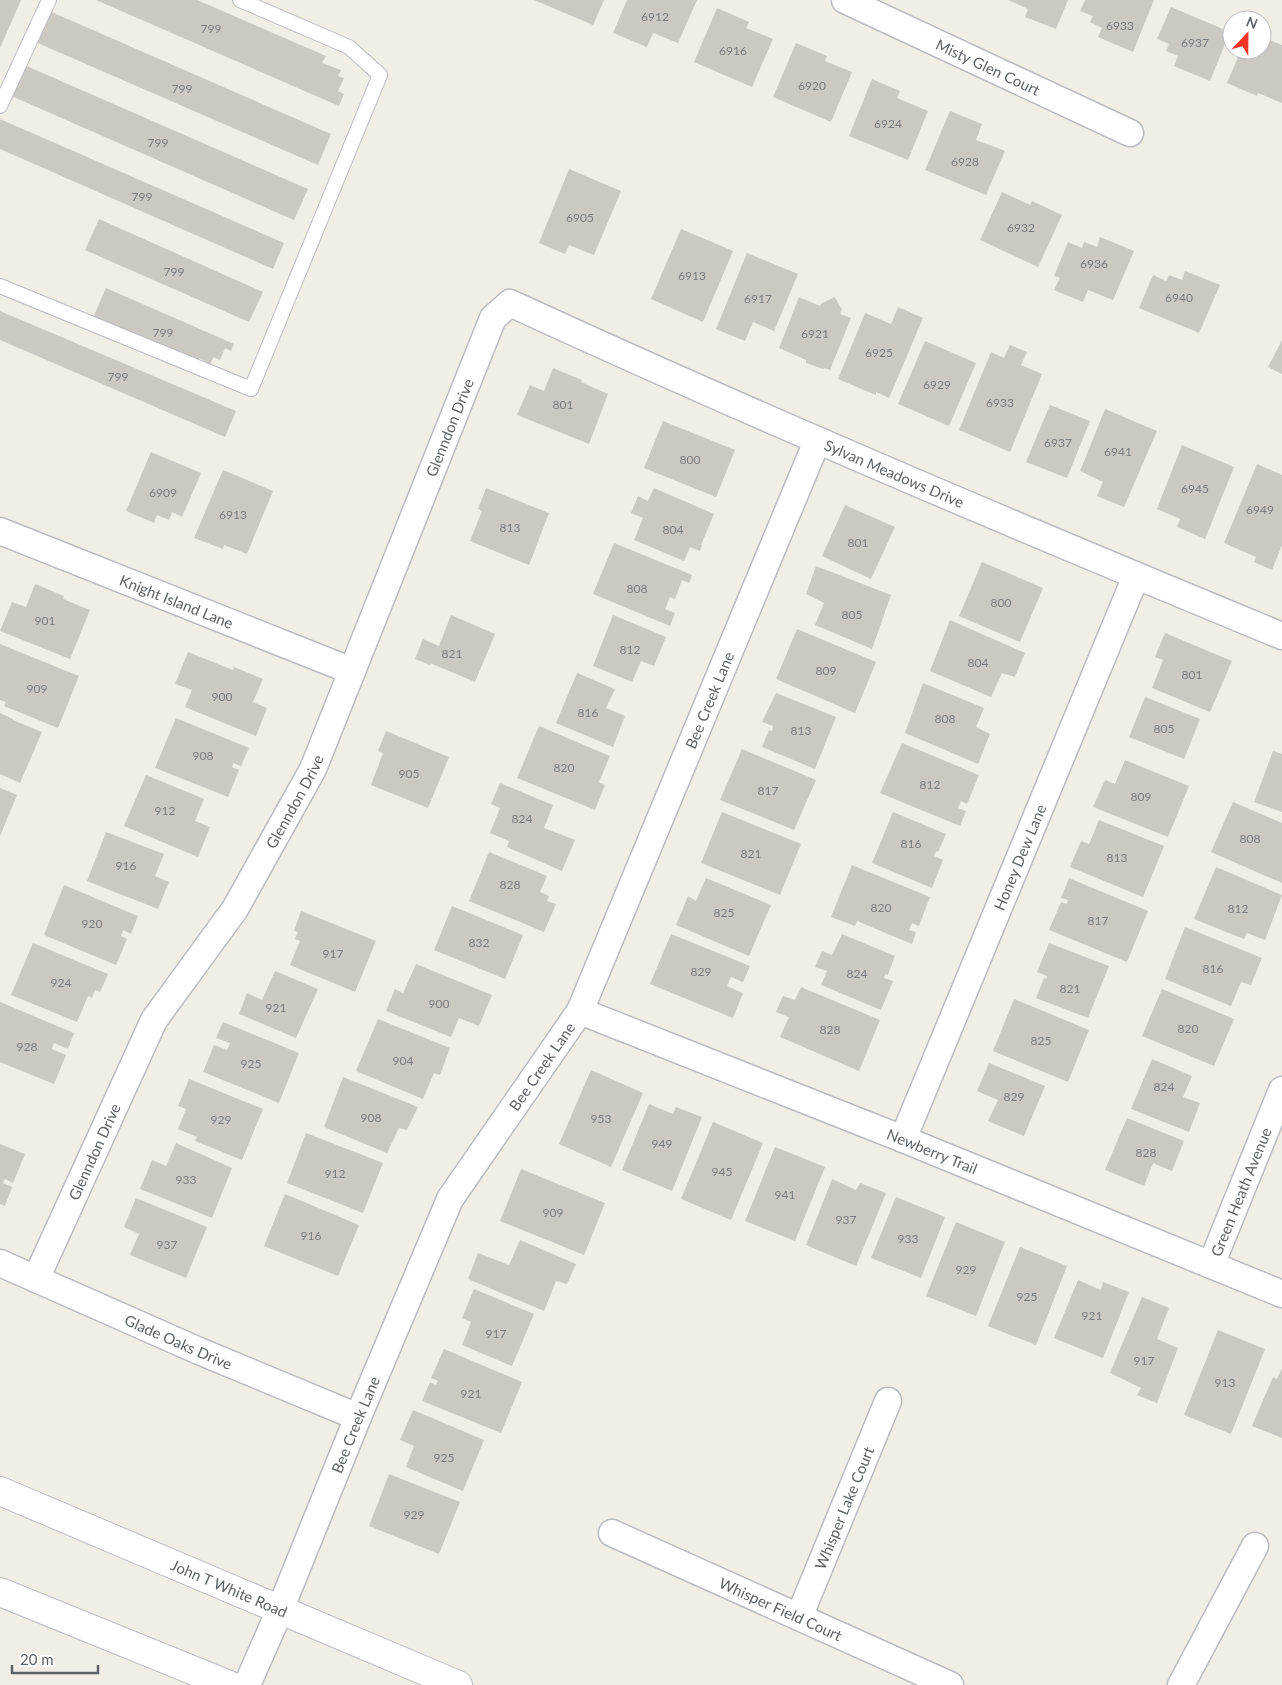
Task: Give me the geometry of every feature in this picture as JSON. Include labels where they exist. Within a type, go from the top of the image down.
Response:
[{"type":"main road","name":"John T White Road","points":[[0,1491],[458,1685]]},
{"type":"main road","points":[[0,1592],[229,1685]]},
{"type":"street","name":"Misty Glen Court","points":[[845,0],[1130,133]]},
{"type":"street","name":"Sylvan Meadows Drive","points":[[510,303],[648,367],[1136,576],[1282,636]]},
{"type":"street","name":"Glenndon Drive","points":[[36,1279],[154,1020],[235,909],[313,769],[493,318],[510,303]]},
{"type":"street","name":"Bee Creek Lane","points":[[247,1685],[280,1610],[358,1417],[450,1198],[580,1011],[815,446],[822,442]]},
{"type":"street","name":"Knight Island Lane","points":[[0,531],[352,670]]},
{"type":"street","name":"Honey Dew Lane","points":[[903,1139],[1136,576]]},
{"type":"street","name":"Newberry Trail","points":[[580,1011],[903,1139],[1282,1294]]},
{"type":"street","name":"Green Heath Avenue","points":[[1211,1265],[1282,1090]]},
{"type":"street","name":"Glade Oaks Drive","points":[[0,1263],[199,1351],[358,1417]]},
{"type":"street","name":"Whisper Lake Court","points":[[799,1617],[888,1401]]},
{"type":"street","name":"Whisper Field Court","points":[[612,1532],[950,1685]]},
{"type":"street","points":[[1181,1685],[1256,1546]]},
{"type":"lane","points":[[0,106],[49,0]]},
{"type":"lane","points":[[0,286],[250,388],[380,75],[349,47],[240,0]]},
{"type":"building","points":[[0,0],[21,0],[0,48]]},
{"type":"building","points":[[96,0],[197,0],[326,56],[322,63],[341,70],[338,76],[344,78],[338,91],[344,94],[339,106]]},
{"type":"building","points":[[534,0],[604,0],[593,25]]},
{"type":"building","points":[[627,0],[697,0],[678,43],[653,33],[647,47],[613,33]]},
{"type":"building","points":[[1008,0],[1068,0],[1056,29],[1025,17],[1028,9]]},
{"type":"building","points":[[1085,0],[1154,0],[1133,52],[1098,37],[1102,28],[1090,22],[1093,16],[1080,11]]},
{"type":"building","points":[[1171,7],[1222,29],[1222,52],[1210,81],[1174,66],[1178,56],[1166,51],[1169,44],[1157,39]]},
{"type":"building","points":[[717,8],[749,22],[746,28],[773,39],[752,87],[694,62]]},
{"type":"building","points":[[47,10],[331,134],[318,165],[33,41]]},
{"type":"building","points":[[1272,41],[1282,45],[1282,103],[1258,93],[1257,96],[1227,83],[1237,60],[1272,60]]},
{"type":"building","points":[[796,43],[827,56],[825,61],[852,72],[831,122],[773,97]]},
{"type":"building","points":[[22,64],[308,189],[294,220],[9,95]]},
{"type":"building","points":[[872,79],[900,91],[897,98],[928,111],[908,160],[849,136]]},
{"type":"building","points":[[950,111],[982,124],[976,140],[1005,151],[986,195],[925,170]]},
{"type":"building","points":[[0,119],[284,243],[273,269],[0,149]]},
{"type":"building","points":[[569,169],[621,191],[594,255],[569,245],[565,254],[539,243]]},
{"type":"building","points":[[1002,192],[1030,205],[1032,201],[1062,215],[1038,267],[980,240]]},
{"type":"building","points":[[99,219],[263,292],[249,322],[85,250]]},
{"type":"building","points":[[681,229],[733,251],[703,322],[651,299]]},
{"type":"building","points":[[1100,237],[1134,251],[1113,300],[1088,290],[1083,302],[1054,290],[1060,278],[1054,276],[1068,242],[1082,248],[1084,242],[1097,247]]},
{"type":"building","points":[[747,253],[798,274],[774,331],[753,322],[745,341],[716,329]]},
{"type":"building","points":[[1185,271],[1220,285],[1199,333],[1139,308],[1153,275],[1166,281],[1169,275],[1182,280]]},
{"type":"building","points":[[106,288],[234,344],[231,351],[225,348],[220,360],[214,357],[210,364],[199,358],[196,365],[92,320]]},
{"type":"building","points":[[799,297],[820,306],[822,303],[835,297],[842,310],[840,314],[851,318],[830,370],[806,363],[806,360],[779,348]]},
{"type":"building","points":[[898,307],[923,318],[889,398],[876,392],[876,395],[838,379],[865,313],[891,324]]},
{"type":"building","points":[[0,311],[236,411],[225,437],[0,340]]},
{"type":"building","points":[[1282,340],[1282,374],[1268,367]]},
{"type":"building","points":[[925,341],[976,363],[949,426],[898,404]]},
{"type":"building","points":[[1010,345],[1027,352],[1021,365],[1042,374],[1010,452],[959,430],[991,352],[1004,358]]},
{"type":"building","points":[[553,368],[582,380],[581,382],[608,394],[589,444],[517,415],[530,385],[544,391]]},
{"type":"building","points":[[1050,405],[1090,421],[1067,478],[1026,462]]},
{"type":"building","points":[[1105,409],[1157,431],[1124,507],[1097,496],[1103,482],[1080,471]]},
{"type":"building","points":[[663,421],[735,450],[716,497],[644,468]]},
{"type":"building","points":[[1182,445],[1234,467],[1205,539],[1177,527],[1180,519],[1157,509]]},
{"type":"building","points":[[151,452],[201,473],[182,517],[172,512],[169,520],[157,515],[154,523],[126,511]]},
{"type":"building","points":[[1257,464],[1282,475],[1282,545],[1272,570],[1254,562],[1256,557],[1224,543]]},
{"type":"building","points":[[223,470],[273,491],[247,554],[224,545],[223,549],[194,538]]},
{"type":"building","points":[[486,488],[549,513],[529,565],[470,541],[482,511],[478,509]]},
{"type":"building","points":[[654,488],[714,514],[700,551],[690,547],[684,561],[634,540],[643,518],[631,513],[638,496],[648,501]]},
{"type":"building","points":[[845,505],[895,527],[871,579],[822,556]]},
{"type":"building","points":[[614,543],[692,575],[689,583],[682,580],[675,599],[670,597],[665,609],[675,613],[670,626],[593,594]]},
{"type":"building","points":[[982,562],[1043,588],[1020,642],[959,616]]},
{"type":"building","points":[[816,566],[891,595],[872,649],[815,625],[824,603],[806,594]]},
{"type":"building","points":[[35,584],[64,596],[63,599],[90,610],[70,659],[0,631],[12,602],[26,607]]},
{"type":"building","points":[[451,615],[495,634],[475,682],[430,663],[430,665],[415,659],[423,639],[439,646]]},
{"type":"building","points":[[613,615],[666,637],[654,666],[641,661],[632,682],[593,666]]},
{"type":"building","points":[[950,620],[1025,653],[1015,677],[1002,673],[991,697],[930,671]]},
{"type":"building","points":[[797,629],[876,662],[855,713],[776,679]]},
{"type":"building","points":[[1165,633],[1232,661],[1210,712],[1152,688],[1163,660],[1155,657]]},
{"type":"building","points":[[0,644],[79,676],[58,728],[4,706],[6,702],[0,700]]},
{"type":"building","points":[[188,652],[233,670],[234,667],[263,679],[253,702],[267,708],[256,736],[185,707],[192,690],[175,684]]},
{"type":"building","points":[[577,673],[615,689],[606,708],[625,716],[613,747],[556,723]]},
{"type":"building","points":[[923,683],[984,708],[976,727],[990,734],[978,764],[905,733]]},
{"type":"building","points":[[776,693],[836,717],[815,769],[762,747],[769,730],[772,731],[773,726],[762,722]]},
{"type":"building","points":[[1145,697],[1200,719],[1184,759],[1129,737]]},
{"type":"building","points":[[0,713],[42,732],[20,783],[0,774]]},
{"type":"building","points":[[176,718],[249,748],[241,766],[233,763],[232,767],[239,770],[228,797],[155,768]]},
{"type":"building","points":[[539,726],[610,756],[599,782],[605,785],[595,810],[517,778]]},
{"type":"building","points":[[386,731],[449,757],[428,808],[371,785],[383,753],[378,751]]},
{"type":"building","points":[[902,743],[979,775],[967,804],[961,801],[958,808],[966,811],[960,826],[880,793]]},
{"type":"building","points":[[742,749],[816,780],[794,830],[720,800]]},
{"type":"building","points":[[1273,751],[1282,754],[1282,812],[1254,802]]},
{"type":"building","points":[[1125,760],[1189,786],[1168,837],[1093,807],[1105,780],[1115,784]]},
{"type":"building","points":[[146,775],[204,799],[195,821],[210,827],[198,857],[124,826]]},
{"type":"building","points":[[500,783],[553,805],[544,828],[575,840],[562,871],[507,847],[509,841],[490,833],[500,808],[491,804]]},
{"type":"building","points":[[0,788],[17,795],[0,836]]},
{"type":"building","points":[[1233,802],[1282,823],[1282,883],[1211,852]]},
{"type":"building","points":[[722,812],[801,844],[780,895],[701,863]]},
{"type":"building","points":[[893,812],[946,834],[938,852],[936,851],[934,856],[943,860],[932,888],[872,863]]},
{"type":"building","points":[[1099,820],[1164,846],[1143,897],[1070,867],[1081,841],[1089,844]]},
{"type":"building","points":[[106,832],[164,854],[155,876],[169,882],[158,909],[87,881]]},
{"type":"building","points":[[489,852],[547,876],[540,892],[549,896],[547,901],[556,904],[544,932],[469,901]]},
{"type":"building","points":[[852,865],[930,897],[919,926],[912,923],[909,930],[916,932],[912,944],[857,921],[855,926],[831,917]]},
{"type":"building","points":[[1216,867],[1282,895],[1265,940],[1247,933],[1244,939],[1194,919]]},
{"type":"building","points":[[706,878],[771,905],[749,956],[676,925],[688,896],[696,901]]},
{"type":"building","points":[[1069,878],[1148,911],[1127,962],[1049,930],[1061,902],[1067,904],[1068,900],[1061,898]]},
{"type":"building","points":[[64,885],[138,916],[131,934],[123,930],[121,936],[127,939],[116,965],[44,935]]},
{"type":"building","points":[[452,906],[523,935],[505,979],[434,950]]},
{"type":"building","points":[[301,911],[376,941],[355,992],[290,965],[300,941],[295,939],[298,932],[294,931]]},
{"type":"building","points":[[1185,927],[1262,958],[1251,985],[1241,982],[1231,1006],[1165,979]]},
{"type":"building","points":[[671,934],[750,966],[743,982],[731,977],[727,986],[743,993],[733,1018],[650,984]]},
{"type":"building","points":[[842,934],[895,956],[888,975],[885,974],[884,978],[893,981],[881,1010],[821,985],[827,971],[815,967],[822,951],[832,955]]},
{"type":"building","points":[[33,943],[108,974],[100,992],[95,990],[92,998],[88,996],[77,1022],[11,995]]},
{"type":"building","points":[[1049,943],[1109,966],[1088,1018],[1036,998],[1044,978],[1046,979],[1047,976],[1037,972]]},
{"type":"building","points":[[416,964],[492,995],[479,1026],[459,1018],[451,1037],[386,1011],[395,989],[403,993]]},
{"type":"building","points":[[275,971],[318,989],[296,1038],[239,1014],[247,993],[262,1000]]},
{"type":"building","points":[[801,987],[880,1020],[859,1071],[780,1037],[789,1017],[776,1012],[783,996],[795,1000]]},
{"type":"building","points":[[1162,989],[1234,1019],[1214,1066],[1142,1036]]},
{"type":"building","points":[[1014,999],[1089,1030],[1068,1082],[993,1051]]},
{"type":"building","points":[[0,1002],[74,1033],[68,1049],[54,1043],[52,1049],[66,1055],[54,1084],[0,1062]]},
{"type":"building","points":[[378,1019],[450,1048],[440,1075],[434,1073],[423,1099],[356,1071]]},
{"type":"building","points":[[223,1022],[299,1053],[279,1103],[203,1072],[214,1045],[227,1050],[230,1043],[216,1038]]},
{"type":"building","points":[[1152,1059],[1192,1076],[1183,1097],[1200,1103],[1189,1132],[1131,1109]]},
{"type":"building","points":[[989,1063],[1045,1086],[1024,1136],[988,1121],[998,1100],[977,1091]]},
{"type":"building","points":[[591,1070],[643,1093],[611,1167],[559,1144]]},
{"type":"building","points":[[343,1077],[418,1107],[407,1130],[399,1128],[387,1153],[324,1127]]},
{"type":"building","points":[[189,1079],[263,1109],[242,1160],[195,1141],[197,1137],[178,1129],[186,1109],[178,1106]]},
{"type":"building","points":[[649,1104],[673,1114],[676,1107],[702,1117],[672,1191],[622,1170]]},
{"type":"building","points":[[1127,1118],[1184,1141],[1172,1171],[1153,1163],[1144,1186],[1105,1170]]},
{"type":"building","points":[[713,1122],[763,1143],[731,1220],[681,1199]]},
{"type":"building","points":[[306,1133],[383,1163],[363,1213],[287,1183]]},
{"type":"building","points":[[176,1143],[232,1168],[212,1218],[140,1189],[152,1160],[166,1166]]},
{"type":"building","points":[[0,1144],[25,1154],[13,1183],[5,1179],[3,1183],[12,1187],[5,1206],[0,1204]]},
{"type":"building","points":[[775,1147],[825,1167],[795,1241],[745,1221]]},
{"type":"building","points":[[521,1169],[605,1203],[584,1255],[500,1221]]},
{"type":"building","points":[[832,1179],[856,1190],[860,1183],[886,1193],[856,1266],[806,1245]]},
{"type":"building","points":[[285,1194],[359,1225],[338,1276],[264,1246]]},
{"type":"building","points":[[896,1197],[945,1217],[921,1278],[871,1258]]},
{"type":"building","points":[[136,1198],[207,1227],[186,1278],[130,1255],[139,1234],[124,1227]]},
{"type":"building","points":[[956,1222],[1005,1242],[976,1316],[926,1296]]},
{"type":"building","points":[[520,1240],[576,1264],[567,1284],[556,1281],[544,1311],[468,1279],[478,1253],[509,1265]]},
{"type":"building","points":[[1020,1247],[1067,1266],[1036,1345],[988,1326]]},
{"type":"building","points":[[1078,1280],[1101,1290],[1103,1282],[1129,1292],[1103,1358],[1054,1338]]},
{"type":"building","points":[[474,1289],[534,1314],[512,1366],[462,1345],[471,1322],[462,1318]]},
{"type":"building","points":[[1142,1297],[1169,1308],[1157,1339],[1178,1348],[1157,1403],[1137,1395],[1141,1388],[1110,1373]]},
{"type":"building","points":[[1218,1330],[1265,1349],[1231,1434],[1184,1415]]},
{"type":"building","points":[[444,1349],[522,1382],[501,1433],[422,1401],[430,1382],[436,1385],[438,1381],[431,1378]]},
{"type":"building","points":[[1282,1368],[1282,1438],[1252,1426],[1273,1377],[1277,1379]]},
{"type":"building","points":[[413,1410],[484,1440],[463,1491],[406,1467],[414,1446],[400,1440]]},
{"type":"building","points":[[389,1474],[460,1502],[439,1554],[369,1526]]}]
